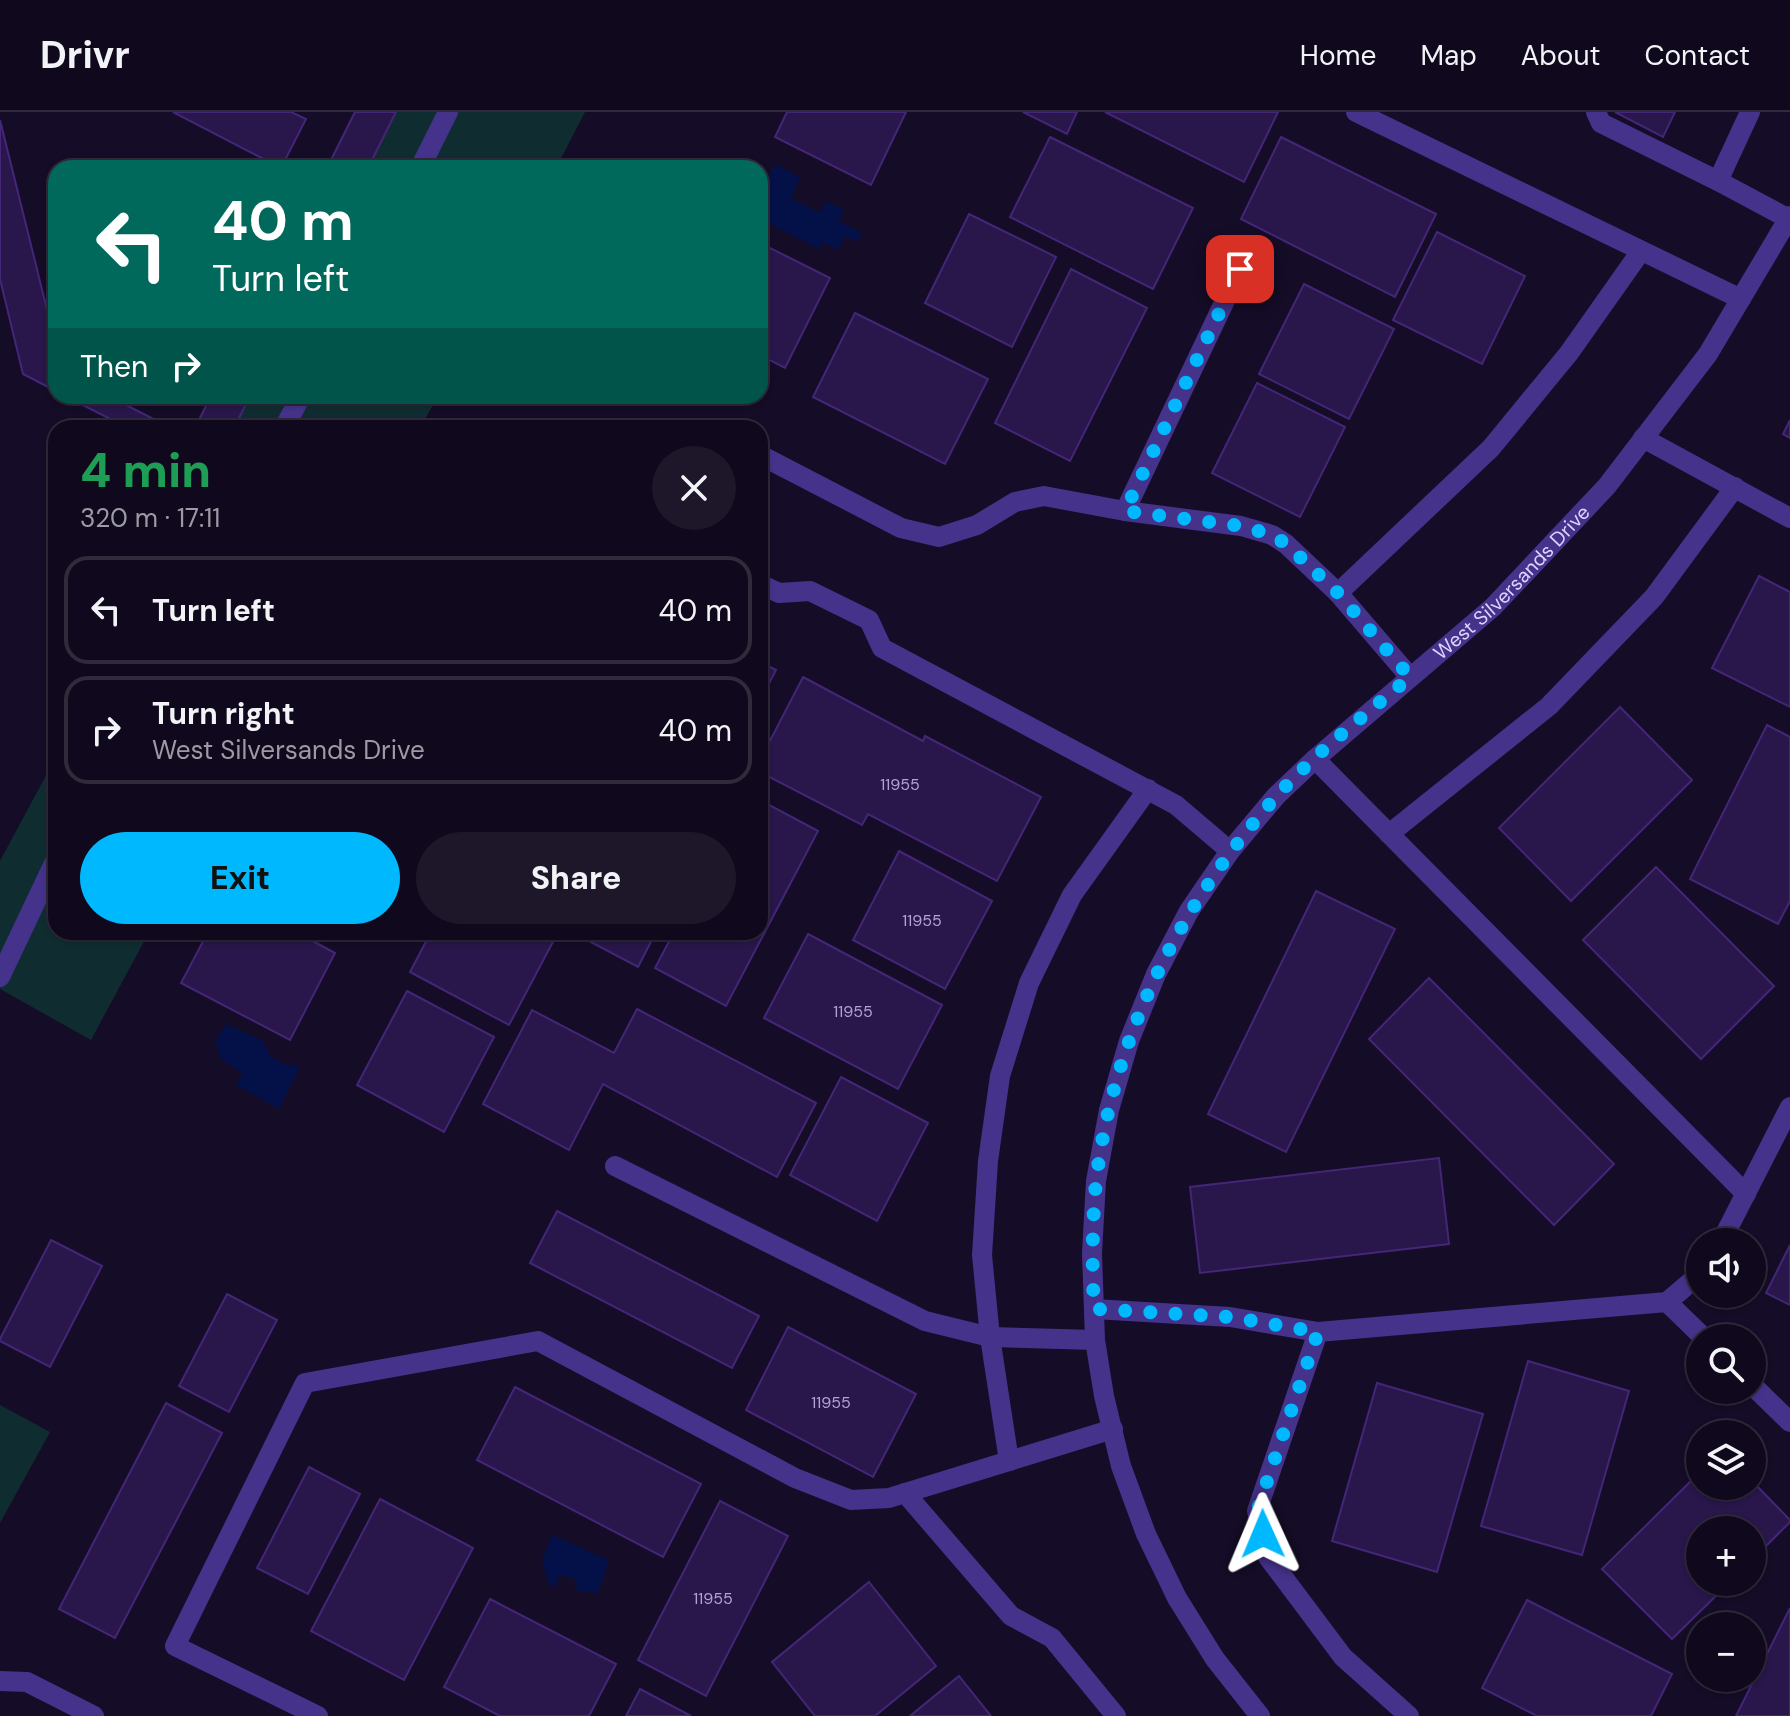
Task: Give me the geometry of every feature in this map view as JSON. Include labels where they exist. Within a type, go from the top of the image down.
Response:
[{"type":"street","points":[[424,160],[448,112]]},
{"type":"street","points":[[1356,112],[1741,299]]},
{"type":"street","points":[[1596,112],[1601,123],[1789,217]]},
{"type":"street","points":[[1718,181],[1750,112]]},
{"type":"street","name":"West Silversands Drive","points":[[1260,1716],[1215,1659],[1177,1598],[1146,1534],[1121,1466],[1104,1396],[1095,1340],[1092,1253],[1096,1181],[1109,1110],[1129,1041],[1156,974],[1189,911],[1230,851],[1276,796],[1315,759],[1493,607],[1607,486],[1708,354],[1789,217]]},
{"type":"street","points":[[1338,593],[1491,448],[1569,353],[1641,251]]},
{"type":"street","points":[[1125,511],[1240,269]]},
{"type":"street","points":[[1643,438],[1790,518]]},
{"type":"street","points":[[768,459],[901,528],[939,537],[977,525],[1015,502],[1044,496],[1125,511],[1241,526],[1272,535],[1286,544],[1338,593],[1410,677]]},
{"type":"street","points":[[1389,834],[1549,706],[1654,597],[1735,487]]},
{"type":"street","points":[[768,588],[779,593],[810,591],[869,620],[882,648],[1176,805],[1230,851]]},
{"type":"street","points":[[1315,759],[1746,1194]]},
{"type":"street","points":[[1009,1461],[990,1337],[982,1255],[988,1161],[1000,1076],[1029,983],[1072,895],[1148,789]]},
{"type":"street","points":[[0,977],[48,876]]},
{"type":"street","points":[[1728,1228],[1790,1107]]},
{"type":"street","points":[[615,1166],[925,1321],[990,1337],[1095,1340]]},
{"type":"street","points":[[1094,1309],[1230,1317],[1318,1332],[1667,1302],[1686,1286]]},
{"type":"street","points":[[1667,1302],[1690,1324]]},
{"type":"street","points":[[1318,1332],[1257,1511],[1268,1557],[1343,1657],[1409,1716]]},
{"type":"street","points":[[318,1716],[175,1646],[305,1383],[538,1341],[795,1478],[851,1500],[889,1498],[1113,1429]]},
{"type":"street","points":[[1766,1399],[1790,1422]]},
{"type":"street","points":[[905,1493],[1011,1616],[1052,1638],[1116,1716]]},
{"type":"street","points":[[0,1681],[27,1682],[94,1716]]},
{"type":"green space","points":[[397,112],[585,112],[560,160],[372,160]]},
{"type":"green space","points":[[246,404],[434,404],[424,420],[238,420]]},
{"type":"green space","points":[[48,772],[48,940],[145,940],[91,1040],[0,989],[0,861]]},
{"type":"green space","points":[[0,1405],[50,1432],[0,1523]]},
{"type":"shaded area","points":[[775,164],[800,177],[791,198],[820,213],[826,201],[844,210],[839,221],[862,233],[857,242],[845,236],[838,250],[823,242],[819,249],[768,223],[768,178]]},
{"type":"shaded area","points":[[226,1024],[263,1041],[270,1056],[284,1064],[300,1067],[279,1109],[236,1085],[242,1073],[220,1058],[216,1040]]},
{"type":"shaded area","points":[[552,1535],[609,1560],[598,1593],[578,1591],[574,1578],[559,1575],[557,1585],[550,1586],[542,1561]]},
{"type":"building","points":[[173,112],[291,112],[306,119],[285,160],[266,160]]},
{"type":"building","points":[[355,112],[396,112],[372,160],[331,160]]},
{"type":"building","points":[[787,112],[906,112],[871,185],[775,137]]},
{"type":"building","points":[[1023,112],[1077,112],[1067,134]]},
{"type":"building","points":[[1105,112],[1278,112],[1244,182]]},
{"type":"building","points":[[1615,112],[1675,112],[1663,137]]},
{"type":"building","points":[[0,120],[48,314],[48,387],[23,374],[0,279]]},
{"type":"building","points":[[1050,137],[1193,208],[1153,289],[1010,217]]},
{"type":"building","points":[[1281,137],[1436,214],[1395,297],[1241,219]]},
{"type":"building","points":[[969,214],[1056,257],[1012,347],[925,303]]},
{"type":"building","points":[[1437,232],[1525,276],[1482,364],[1393,320]]},
{"type":"building","points":[[768,247],[830,278],[785,368],[768,359]]},
{"type":"building","points":[[1071,269],[1147,308],[1070,461],[995,423]]},
{"type":"building","points":[[1304,284],[1394,329],[1349,419],[1259,374]]},
{"type":"building","points":[[855,313],[988,379],[945,464],[813,397]]},
{"type":"building","points":[[1257,383],[1345,427],[1300,517],[1212,473]]},
{"type":"building","points":[[81,404],[124,404],[155,420],[112,420]]},
{"type":"building","points":[[207,404],[246,404],[238,420],[199,420]]},
{"type":"building","points":[[1790,420],[1790,438],[1783,434]]},
{"type":"building","points":[[1759,576],[1790,592],[1790,707],[1712,668]]},
{"type":"building","points":[[768,666],[776,670],[768,686]]},
{"type":"building","points":[[803,677],[923,741],[925,736],[1041,797],[997,881],[868,814],[862,825],[768,776],[768,745]]},
{"type":"building","points":[[1620,707],[1692,780],[1571,901],[1499,828]]},
{"type":"building","points":[[1767,725],[1790,737],[1790,901],[1778,924],[1690,879]]},
{"type":"building","points":[[768,804],[818,831],[768,926]]},
{"type":"building","points":[[899,851],[992,901],[945,989],[853,940]]},
{"type":"building","points":[[1656,867],[1774,986],[1701,1059],[1583,940]]},
{"type":"building","points":[[1316,891],[1395,929],[1286,1152],[1208,1114]]},
{"type":"building","points":[[808,934],[942,1005],[898,1089],[764,1018]]},
{"type":"building","points":[[204,940],[311,940],[335,953],[290,1040],[181,983]]},
{"type":"building","points":[[427,940],[554,940],[509,1025],[410,972]]},
{"type":"building","points":[[587,940],[652,940],[638,967]]},
{"type":"building","points":[[670,940],[761,940],[726,1006],[655,968]]},
{"type":"building","points":[[1429,978],[1614,1164],[1554,1225],[1369,1039]]},
{"type":"building","points":[[407,991],[494,1037],[444,1132],[357,1085]]},
{"type":"building","points":[[637,1009],[816,1103],[777,1177],[603,1084],[569,1150],[483,1104],[532,1010],[614,1053]]},
{"type":"building","points":[[841,1077],[928,1123],[877,1221],[790,1175]]},
{"type":"building","points":[[1439,1158],[1449,1244],[1200,1273],[1190,1187]]},
{"type":"building","points":[[557,1211],[759,1316],[732,1368],[530,1263]]},
{"type":"building","points":[[51,1240],[102,1266],[50,1367],[0,1339]]},
{"type":"building","points":[[1790,1245],[1790,1305],[1766,1293]]},
{"type":"building","points":[[227,1294],[277,1320],[229,1412],[179,1386]]},
{"type":"building","points":[[788,1327],[916,1394],[873,1477],[746,1410]]},
{"type":"building","points":[[1528,1361],[1629,1391],[1582,1555],[1481,1526]]},
{"type":"building","points":[[1377,1383],[1483,1414],[1437,1572],[1332,1541]]},
{"type":"building","points":[[515,1387],[701,1484],[663,1557],[477,1460]]},
{"type":"building","points":[[166,1403],[222,1433],[115,1638],[59,1609]]},
{"type":"building","points":[[309,1467],[360,1494],[308,1594],[257,1568]]},
{"type":"building","points":[[1686,1486],[1686,1500],[1766,1500],[1766,1495],[1790,1520],[1766,1546],[1766,1516],[1686,1516],[1686,1596],[1716,1596],[1699,1612],[1686,1612],[1686,1625],[1672,1639],[1602,1569]]},
{"type":"building","points":[[380,1499],[473,1548],[404,1680],[311,1631]]},
{"type":"building","points":[[720,1501],[788,1536],[706,1696],[638,1660]]},
{"type":"building","points":[[869,1582],[936,1666],[875,1716],[815,1716],[772,1662]]},
{"type":"building","points":[[490,1599],[616,1664],[589,1716],[500,1716],[444,1687]]},
{"type":"building","points":[[1527,1600],[1672,1674],[1651,1716],[1537,1716],[1482,1688]]},
{"type":"building","points":[[1790,1608],[1790,1716],[1736,1716],[1748,1692],[1766,1692],[1766,1656]]},
{"type":"building","points":[[959,1676],[991,1716],[910,1716]]},
{"type":"building","points":[[640,1689],[691,1716],[626,1716]]},
{"type":"route","points":[[1240,269],[1125,511],[1241,526],[1272,535],[1286,544],[1338,593],[1410,677],[1328,746],[1276,796],[1230,851],[1189,911],[1156,974],[1129,1041],[1109,1110],[1096,1181],[1092,1253],[1094,1309],[1230,1317],[1318,1332],[1257,1511],[1263,1534]]}]
